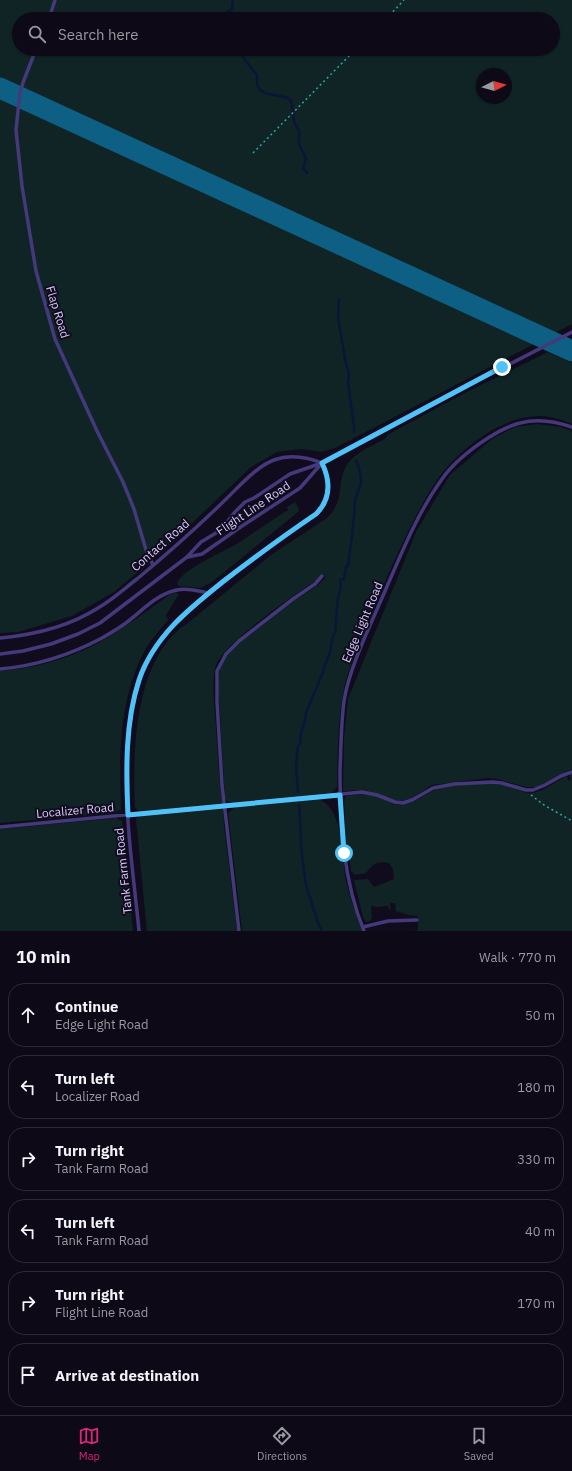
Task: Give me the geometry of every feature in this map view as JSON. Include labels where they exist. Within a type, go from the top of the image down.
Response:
[{"type":"lane","points":[[51,12],[55,0]]},
{"type":"lane","name":"Flap Road","points":[[33,56],[20,92],[16,130],[22,186],[36,271],[55,339],[97,431],[123,482],[134,509],[146,550],[153,565]]},
{"type":"lane","name":"Flight Line Road","points":[[0,654],[28,650],[51,644],[78,634],[100,623],[187,557],[201,542],[221,530],[245,502],[254,498],[290,474],[322,463],[411,415],[572,332]]},
{"type":"lane","name":"Edge Light Road","points":[[363,929],[354,902],[347,869],[340,795],[340,740],[348,682],[375,615],[406,544],[442,479],[469,451],[490,436],[509,426],[529,421],[538,420],[556,422],[572,427]]},
{"type":"lane","name":"Contact Road","points":[[0,638],[45,630],[90,613],[111,600],[153,565],[245,481],[268,463],[274,460],[290,457],[310,459],[322,463]]},
{"type":"lane","name":"Flight Line Road","points":[[187,557],[202,554],[300,488],[322,463]]},
{"type":"lane","name":"Tank Farm Road","points":[[139,931],[126,781],[128,746],[134,700],[140,679],[148,659],[161,639],[183,615],[269,545],[321,510],[326,500],[328,490],[328,479],[322,463]]},
{"type":"lane","points":[[239,931],[226,830],[222,785],[216,678],[219,665],[226,654],[249,633],[315,584],[322,576]]},
{"type":"lane","points":[[0,669],[36,663],[79,649],[123,625],[159,598],[174,590],[209,593]]},
{"type":"lane","name":"Localizer Road","points":[[0,827],[367,793],[403,803],[412,800],[433,788],[454,784],[493,782],[533,790],[572,772]]},
{"type":"lane","points":[[363,929],[388,921],[417,920]]},
{"type":"path","points":[[393,12],[404,0]]},
{"type":"path","points":[[253,153],[349,56]]},
{"type":"path","points":[[523,789],[544,805],[572,821]]},
{"type":"green space","points":[[0,0],[572,0],[572,324],[337,447],[322,452],[301,449],[277,452],[251,467],[164,550],[114,592],[72,616],[18,632],[0,633]]},
{"type":"green space","points":[[548,352],[572,363],[572,424],[552,417],[544,416],[526,417],[511,421],[482,436],[469,446],[437,480],[416,515],[398,552],[347,676],[341,704],[337,787],[331,793],[233,803],[227,801],[225,798],[218,682],[220,667],[235,646],[295,600],[318,585],[325,578],[324,574],[245,632],[222,655],[216,665],[214,696],[219,776],[223,804],[142,811],[137,810],[135,807],[134,784],[136,733],[140,706],[147,681],[157,657],[170,638],[271,555],[327,518],[337,504],[344,472],[350,460],[354,456],[385,439],[387,435],[461,395]]},
{"type":"green space","points":[[537,424],[561,427],[572,431],[572,769],[537,787],[526,787],[497,779],[487,778],[432,785],[410,799],[403,801],[394,800],[364,790],[343,791],[344,740],[348,699],[417,530],[450,475],[492,439],[515,427]]},
{"type":"green space","points":[[295,502],[299,509],[298,512],[212,582],[200,588],[179,586],[177,584],[180,578],[195,566],[240,542],[288,510],[287,507]]},
{"type":"green space","points":[[170,594],[179,594],[166,615],[168,620],[145,649],[129,691],[122,730],[120,769],[121,809],[113,813],[0,823],[0,671],[29,667],[71,656],[117,631],[145,613]]},
{"type":"green space","points":[[570,774],[572,774],[572,931],[413,931],[418,930],[418,916],[396,911],[395,903],[390,903],[391,911],[387,906],[371,906],[372,917],[370,921],[366,922],[363,917],[354,881],[368,879],[374,887],[394,879],[393,869],[389,863],[379,862],[373,865],[366,873],[355,875],[351,871],[349,854],[343,842],[345,821],[344,800],[346,796],[370,794],[395,804],[402,805],[412,802],[441,788],[481,782],[497,783],[531,793],[545,788],[567,776],[568,781],[571,780]]},
{"type":"green space","points":[[317,799],[326,803],[337,822],[346,881],[362,931],[242,931],[228,813],[235,807]]},
{"type":"green space","points":[[223,808],[237,931],[147,931],[136,819],[142,815]]},
{"type":"green space","points":[[116,818],[122,821],[133,931],[0,931],[0,829]]},
{"type":"waterway","points":[[228,12],[232,9],[233,0]]},
{"type":"waterway","points":[[243,56],[257,75],[257,85],[259,89],[265,93],[289,98],[295,123],[299,130],[299,144],[306,159],[303,168],[307,173]]},
{"type":"waterway","points":[[339,299],[338,316],[345,360],[349,373],[348,383],[354,432]]},
{"type":"waterway","points":[[298,792],[296,765],[298,746],[300,744],[306,713],[330,652],[335,632],[338,597],[341,588],[340,580],[344,579],[346,567],[348,566],[355,501],[361,483],[360,472],[356,460]]},
{"type":"waterway","points":[[299,805],[301,847],[306,885],[322,931]]},
{"type":"taxiway","points":[[0,88],[572,351]]},
{"type":"route","points":[[344,853],[340,795],[128,815],[126,763],[136,690],[148,659],[154,649],[169,629],[188,610],[269,545],[321,510],[328,495],[328,479],[322,463],[396,422],[502,367]]}]
